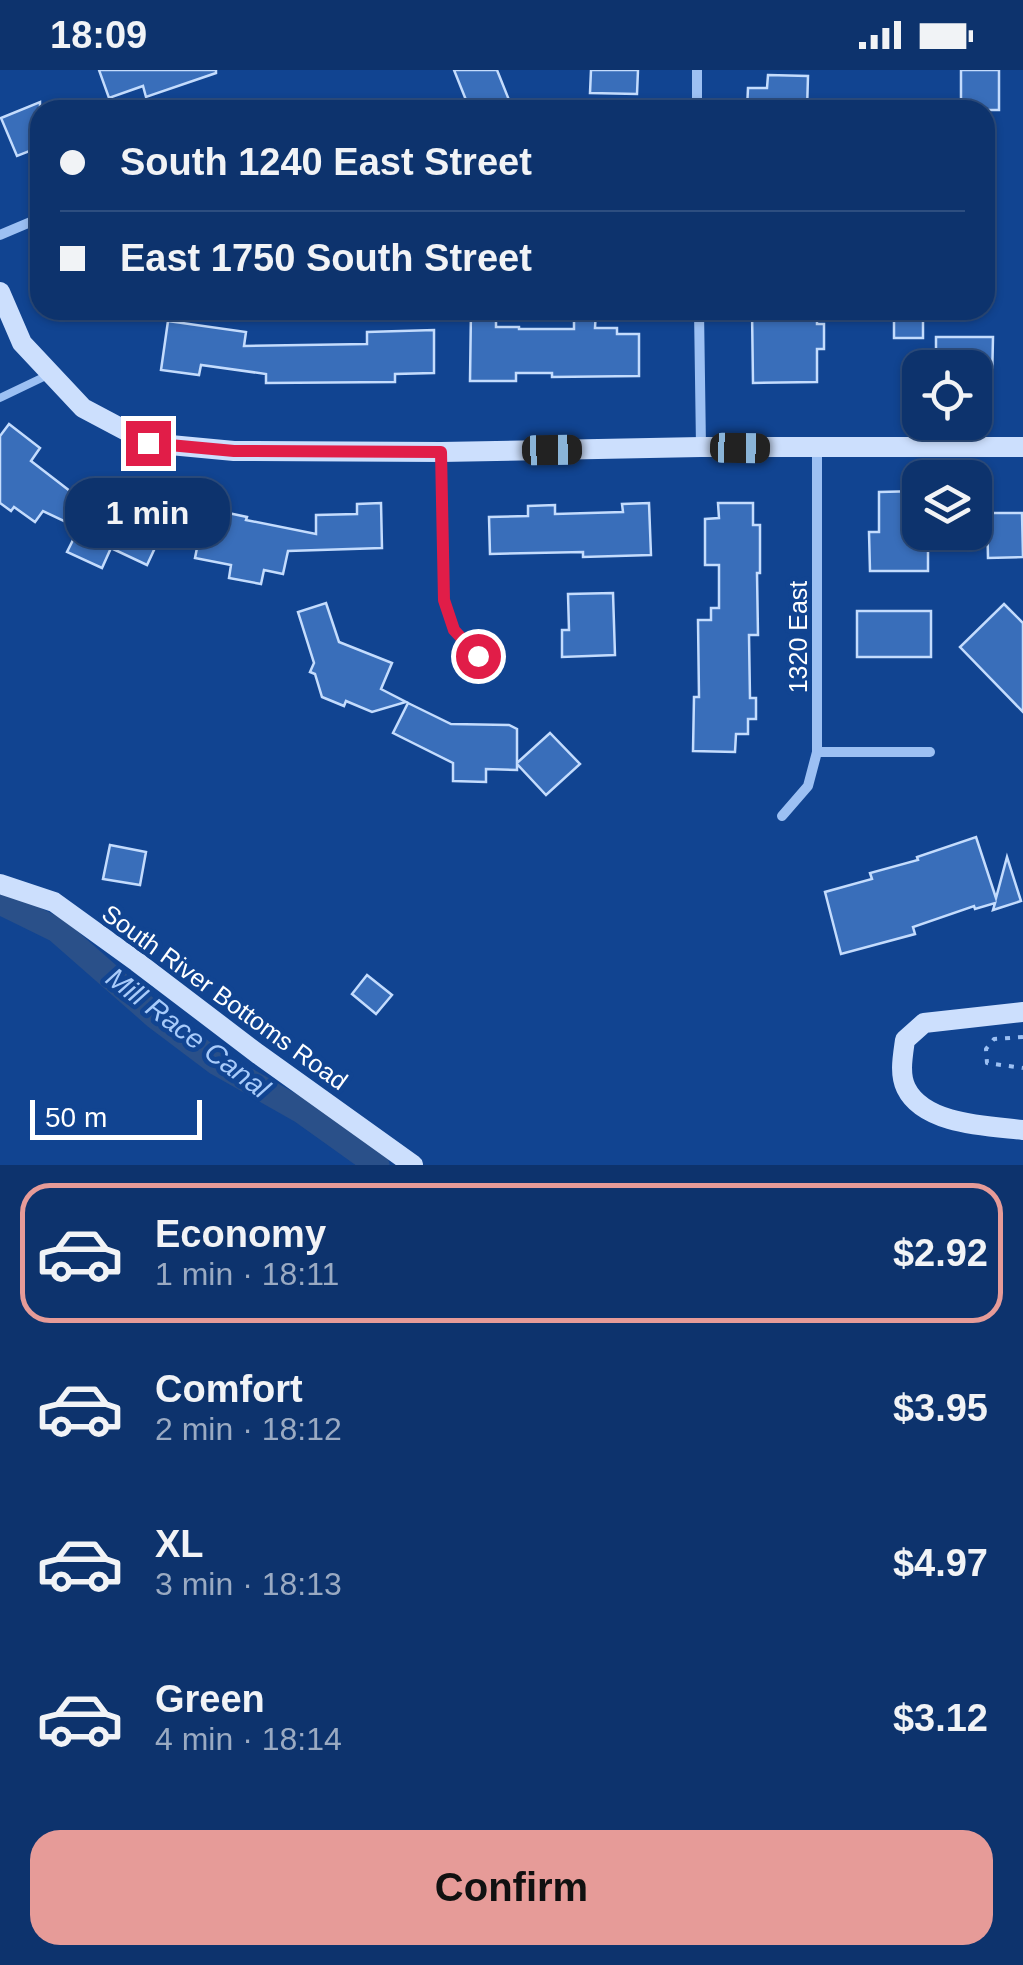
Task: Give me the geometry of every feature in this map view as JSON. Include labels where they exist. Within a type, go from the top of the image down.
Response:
[{"type":"street","points":[[697,70],[697,100]]},
{"type":"street","points":[[0,235],[30,222]]},
{"type":"street","points":[[0,292],[22,343],[83,408],[148,443],[234,451],[441,452],[1023,447]]},
{"type":"street","points":[[699,320],[701,447]]},
{"type":"street","name":"1320 East","points":[[782,816],[808,786],[817,752],[817,448]]},
{"type":"street","points":[[441,452],[444,600],[454,630],[478,656]]},
{"type":"street","points":[[817,752],[930,752]]},
{"type":"street","name":"South River Bottoms Road","points":[[0,884],[54,902],[413,1165]]},
{"type":"street","points":[[1023,1012],[924,1023],[904,1040],[902,1063],[906,1088],[923,1107],[948,1121],[1023,1130]]},
{"type":"lane","points":[[0,398],[51,374]]},
{"type":"path","points":[[1023,1037],[994,1040],[986,1050],[987,1063],[1023,1068]]},
{"type":"building","points":[[99,70],[216,73],[146,97],[143,86],[109,98]]},
{"type":"building","points":[[454,70],[497,70],[509,100],[466,100]]},
{"type":"building","points":[[591,70],[638,70],[637,94],[590,93]]},
{"type":"building","points":[[961,70],[999,70],[999,110],[995,110],[995,100],[961,100]]},
{"type":"building","points":[[768,75],[808,76],[807,100],[747,100],[748,88],[767,88]]},
{"type":"building","points":[[30,106],[30,151],[17,156],[1,118]]},
{"type":"building","points":[[471,320],[496,320],[496,327],[574,329],[574,320],[595,320],[595,328],[639,334],[639,376],[552,377],[552,373],[516,373],[516,381],[470,381]]},
{"type":"building","points":[[752,320],[817,320],[817,324],[824,324],[824,349],[817,349],[817,382],[753,383]]},
{"type":"building","points":[[894,320],[923,320],[923,338],[894,338]]},
{"type":"building","points":[[168,321],[246,332],[244,346],[367,344],[367,332],[434,330],[434,373],[395,374],[395,382],[266,383],[266,374],[201,365],[199,375],[161,370]]},
{"type":"building","points":[[936,337],[993,337],[992,383],[992,350],[936,350]]},
{"type":"building","points":[[9,424],[40,448],[31,461],[79,498],[86,483],[125,501],[129,492],[154,504],[142,528],[160,537],[147,565],[111,548],[102,568],[67,552],[79,528],[43,511],[35,522],[14,507],[11,511],[0,503],[0,436]]},
{"type":"building","points":[[902,491],[902,550],[928,550],[928,571],[870,571],[869,532],[879,532],[879,492]]},
{"type":"building","points":[[381,503],[382,548],[288,551],[283,574],[264,570],[261,584],[229,578],[231,565],[195,558],[205,508],[316,534],[316,515],[357,514],[357,504]]},
{"type":"building","points":[[649,503],[651,555],[490,554],[489,517],[528,516],[528,506],[555,505],[555,514],[623,512],[622,504]]},
{"type":"building","points":[[718,503],[753,503],[753,525],[760,525],[758,635],[749,635],[750,698],[756,698],[756,719],[748,719],[748,734],[736,734],[735,752],[693,751],[694,697],[699,697],[698,620],[711,620],[711,608],[719,608],[719,565],[705,565],[705,519],[719,518]]},
{"type":"building","points":[[992,513],[1022,513],[1023,557],[988,558],[988,550],[992,550]]},
{"type":"building","points":[[613,593],[615,655],[562,657],[562,630],[569,630],[568,594]]},
{"type":"building","points":[[326,603],[339,642],[392,663],[381,689],[406,702],[372,712],[346,701],[344,706],[322,697],[315,674],[310,672],[314,663],[298,612]]},
{"type":"building","points":[[1004,604],[1023,623],[1023,712],[960,647]]},
{"type":"building","points":[[857,611],[931,611],[931,657],[857,657]]},
{"type":"building","points":[[408,703],[451,724],[509,725],[517,729],[517,763],[550,733],[580,764],[546,795],[517,764],[517,770],[486,769],[486,782],[453,781],[453,763],[393,733]]},
{"type":"building","points":[[976,837],[996,898],[1007,857],[1021,901],[993,910],[995,903],[975,909],[974,906],[913,927],[915,934],[841,954],[825,892],[872,879],[870,873],[918,860],[917,857]]},
{"type":"building","points":[[110,845],[146,852],[140,885],[103,879]]},
{"type":"building","points":[[367,975],[392,995],[376,1014],[352,994]]},
{"type":"waterway","name":"Mill Race Canal","points":[[0,902],[57,930],[156,1017],[217,1063],[303,1112],[377,1165]]},
{"type":"route","points":[[148,443],[234,451],[441,452],[444,600],[454,630],[478,656]]}]
